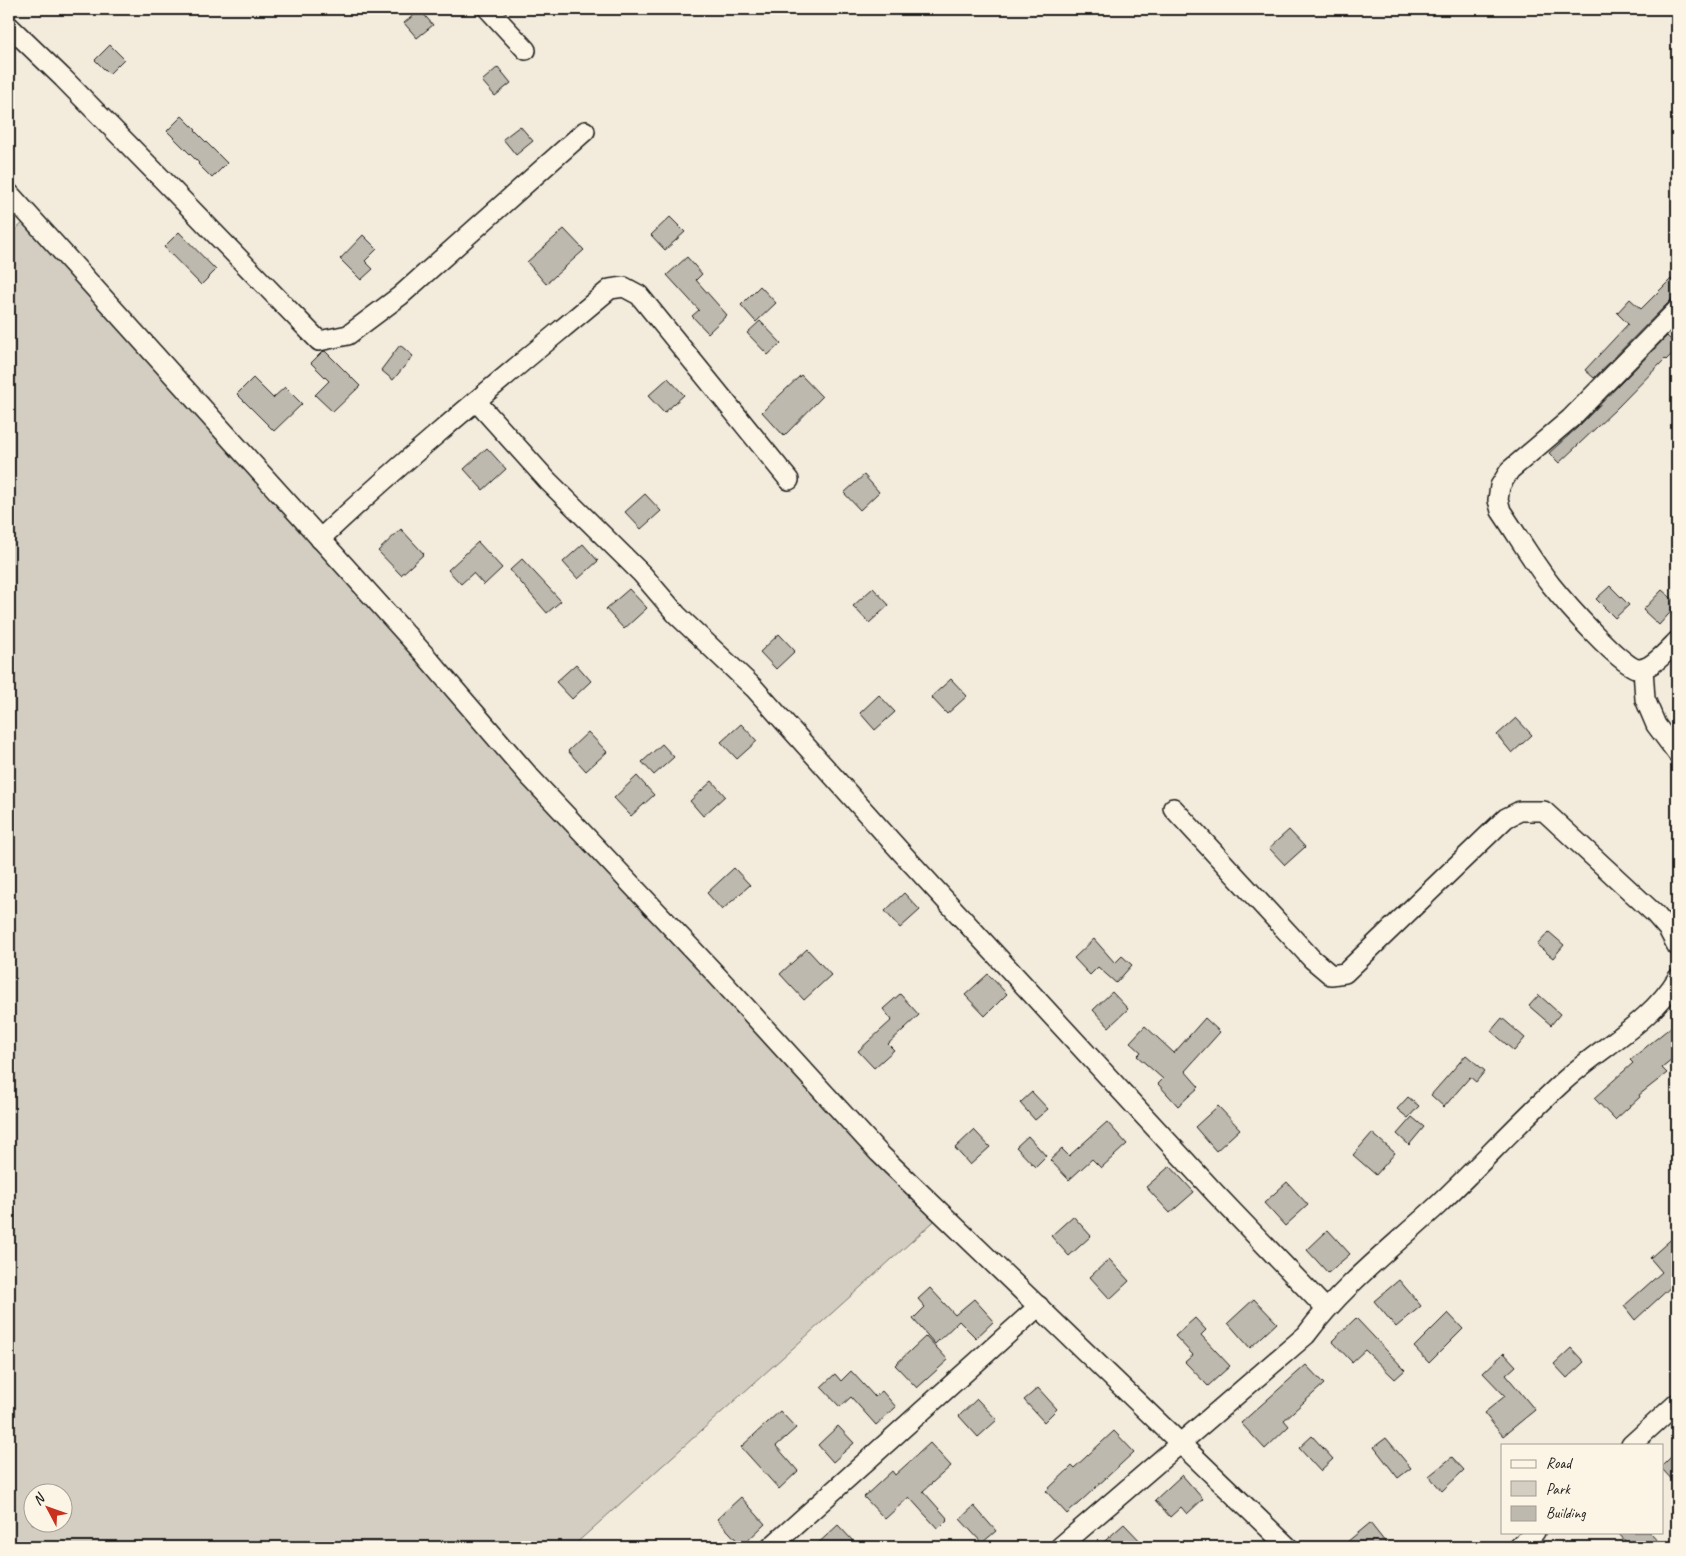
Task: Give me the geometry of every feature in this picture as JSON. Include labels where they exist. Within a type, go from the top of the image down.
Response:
[{"type":"street","points":[[488,9],[526,50]]},
{"type":"street","points":[[9,26],[63,78],[319,341],[348,335],[400,296],[585,131]]},
{"type":"street","points":[[9,194],[425,655],[530,778],[710,968],[879,1153],[1288,1547]]},
{"type":"street","points":[[320,539],[476,401],[610,289],[624,287],[639,294],[789,480]]},
{"type":"street","points":[[1677,310],[1570,419],[1510,470],[1500,486],[1498,500],[1501,511],[1551,584],[1613,653],[1635,669],[1643,669],[1659,659],[1677,641]]},
{"type":"street","points":[[476,401],[548,481],[642,574],[677,615],[754,688],[902,853],[1216,1194],[1326,1309]]},
{"type":"street","points":[[1643,669],[1644,699],[1656,725],[1677,753]]},
{"type":"street","points":[[1173,808],[1312,959],[1331,975],[1345,973],[1506,818],[1520,811],[1544,811],[1655,914],[1668,929],[1677,946]]},
{"type":"street","points":[[1060,1547],[1306,1335],[1326,1309],[1440,1203],[1566,1079],[1649,1013],[1668,995],[1677,979]]},
{"type":"street","points":[[771,1547],[1039,1306]]},
{"type":"street","points":[[1632,1444],[1677,1402]]},
{"type":"street","points":[[1519,1547],[1533,1534]]},
{"type":"green space","points":[[30,217],[942,1214],[572,1547],[9,1547],[9,235]]},
{"type":"building","points":[[420,10],[433,25],[417,38],[404,23]]},
{"type":"building","points":[[110,45],[124,59],[109,74],[95,60]]},
{"type":"building","points":[[498,67],[511,83],[495,96],[482,81]]},
{"type":"building","points":[[182,116],[227,163],[212,178],[167,131]]},
{"type":"building","points":[[520,126],[533,141],[516,155],[503,139]]},
{"type":"building","points":[[670,217],[685,232],[665,250],[651,235]]},
{"type":"building","points":[[564,229],[584,250],[546,284],[527,262]]},
{"type":"building","points":[[179,232],[216,270],[201,285],[164,247]]},
{"type":"building","points":[[363,235],[377,249],[365,261],[373,269],[361,280],[340,259]]},
{"type":"building","points":[[687,257],[702,274],[696,280],[727,315],[708,333],[692,316],[699,310],[667,275]]},
{"type":"building","points":[[1671,279],[1677,285],[1677,294],[1594,378],[1585,370],[1628,324],[1617,313],[1630,299],[1641,309]]},
{"type":"building","points":[[760,286],[776,303],[756,322],[741,305]]},
{"type":"building","points":[[760,321],[781,343],[768,355],[747,333]]},
{"type":"building","points":[[1667,336],[1677,346],[1677,349],[1559,463],[1549,453],[1578,427]]},
{"type":"building","points":[[400,345],[413,356],[393,380],[381,370]]},
{"type":"building","points":[[325,351],[360,386],[333,412],[315,395],[329,381],[311,363]]},
{"type":"building","points":[[801,375],[822,397],[784,436],[762,412]]},
{"type":"building","points":[[253,378],[273,398],[285,387],[302,404],[274,431],[237,394]]},
{"type":"building","points":[[668,378],[684,395],[664,413],[648,396]]},
{"type":"building","points":[[487,448],[506,469],[483,490],[464,469]]},
{"type":"building","points":[[864,475],[879,492],[860,510],[844,493]]},
{"type":"building","points":[[645,494],[661,511],[641,529],[625,512]]},
{"type":"building","points":[[401,529],[424,554],[401,575],[378,551]]},
{"type":"building","points":[[478,542],[502,568],[484,585],[473,573],[461,584],[448,570]]},
{"type":"building","points":[[583,544],[598,561],[578,579],[563,562]]},
{"type":"building","points":[[522,559],[561,601],[547,613],[510,570]]},
{"type":"building","points":[[1610,586],[1629,605],[1615,618],[1596,599]]},
{"type":"building","points":[[873,588],[889,605],[869,623],[853,606]]},
{"type":"building","points":[[629,589],[647,608],[624,629],[606,609]]},
{"type":"building","points":[[1662,590],[1677,605],[1659,625],[1643,610]]},
{"type":"building","points":[[779,634],[795,651],[776,669],[760,652]]},
{"type":"building","points":[[576,664],[591,681],[572,699],[556,682]]},
{"type":"building","points":[[951,679],[967,696],[947,714],[931,697]]},
{"type":"building","points":[[879,695],[895,712],[875,730],[860,713]]},
{"type":"building","points":[[1516,718],[1532,735],[1512,753],[1497,735]]},
{"type":"building","points":[[741,724],[757,741],[737,759],[721,742]]},
{"type":"building","points":[[588,732],[607,752],[586,771],[568,751]]},
{"type":"building","points":[[662,744],[674,757],[654,775],[642,762]]},
{"type":"building","points":[[637,776],[654,795],[631,816],[614,798]]},
{"type":"building","points":[[712,781],[725,796],[703,816],[690,801]]},
{"type":"building","points":[[1289,830],[1305,847],[1285,865],[1269,848]]},
{"type":"building","points":[[734,868],[750,885],[722,910],[707,893]]},
{"type":"building","points":[[904,893],[920,910],[900,928],[885,911]]},
{"type":"building","points":[[1549,932],[1564,945],[1553,958],[1537,945]]},
{"type":"building","points":[[1094,939],[1115,963],[1122,956],[1132,965],[1116,983],[1098,967],[1090,975],[1074,958]]},
{"type":"building","points":[[807,949],[831,975],[804,1000],[780,974]]},
{"type":"building","points":[[988,974],[1007,994],[985,1016],[965,995]]},
{"type":"building","points":[[1112,992],[1128,1009],[1109,1027],[1093,1010]]},
{"type":"building","points":[[900,994],[919,1015],[888,1044],[894,1050],[874,1068],[858,1051],[892,1020],[883,1009]]},
{"type":"building","points":[[1539,995],[1560,1014],[1551,1025],[1529,1006]]},
{"type":"building","points":[[1205,1018],[1220,1032],[1185,1071],[1199,1087],[1178,1106],[1158,1084],[1163,1079],[1137,1056],[1141,1052],[1130,1042],[1145,1026],[1174,1053]]},
{"type":"building","points":[[1502,1018],[1525,1038],[1514,1051],[1491,1031]]},
{"type":"building","points":[[1677,1022],[1677,1056],[1662,1068],[1667,1073],[1639,1095],[1640,1097],[1615,1120],[1594,1098],[1633,1063],[1630,1060]]},
{"type":"building","points":[[1466,1055],[1485,1071],[1476,1082],[1470,1077],[1444,1107],[1431,1095]]},
{"type":"building","points":[[1032,1092],[1048,1109],[1035,1120],[1020,1103]]},
{"type":"building","points":[[1408,1097],[1419,1106],[1408,1118],[1397,1109]]},
{"type":"building","points":[[1218,1106],[1240,1129],[1216,1151],[1195,1127]]},
{"type":"building","points":[[1412,1117],[1424,1127],[1409,1145],[1397,1134]]},
{"type":"building","points":[[1107,1122],[1127,1144],[1101,1168],[1092,1159],[1069,1180],[1050,1160],[1062,1149],[1069,1156]]},
{"type":"building","points":[[974,1130],[990,1147],[970,1165],[955,1148]]},
{"type":"building","points":[[1372,1133],[1395,1153],[1376,1175],[1353,1155]]},
{"type":"building","points":[[1028,1136],[1046,1156],[1035,1167],[1016,1147]]},
{"type":"building","points":[[1170,1166],[1194,1192],[1170,1213],[1146,1187]]},
{"type":"building","points":[[1287,1182],[1308,1205],[1285,1226],[1264,1203]]},
{"type":"building","points":[[1073,1216],[1091,1236],[1069,1256],[1051,1236]]},
{"type":"building","points":[[1328,1230],[1350,1254],[1328,1273],[1307,1250]]},
{"type":"building","points":[[1677,1234],[1677,1290],[1673,1285],[1635,1320],[1624,1306],[1662,1272],[1650,1258]]},
{"type":"building","points":[[1109,1259],[1129,1281],[1110,1299],[1090,1277]]},
{"type":"building","points":[[1399,1280],[1421,1306],[1396,1327],[1374,1301]]},
{"type":"building","points":[[930,1288],[955,1315],[974,1299],[994,1321],[976,1338],[959,1321],[935,1344],[913,1319],[925,1307],[918,1299]]},
{"type":"building","points":[[1254,1299],[1277,1323],[1250,1348],[1228,1323]]},
{"type":"building","points":[[1448,1313],[1463,1329],[1429,1363],[1414,1347]]},
{"type":"building","points":[[1195,1318],[1206,1330],[1201,1335],[1230,1366],[1208,1386],[1185,1362],[1193,1355],[1175,1336]]},
{"type":"building","points":[[1356,1318],[1405,1370],[1395,1379],[1365,1350],[1352,1362],[1332,1341]]},
{"type":"building","points":[[926,1336],[948,1360],[917,1388],[895,1365]]},
{"type":"building","points":[[1571,1348],[1584,1362],[1567,1378],[1554,1364]]},
{"type":"building","points":[[1504,1353],[1516,1366],[1506,1375],[1535,1410],[1503,1436],[1484,1413],[1505,1396],[1483,1373]]},
{"type":"building","points":[[1306,1365],[1324,1384],[1284,1420],[1289,1426],[1265,1449],[1241,1423]]},
{"type":"building","points":[[851,1371],[875,1397],[882,1391],[896,1407],[876,1425],[851,1397],[840,1407],[821,1387],[835,1374],[841,1381]]},
{"type":"building","points":[[1038,1388],[1057,1409],[1044,1422],[1024,1400]]},
{"type":"building","points":[[977,1399],[997,1420],[978,1437],[959,1416]]},
{"type":"building","points":[[780,1411],[796,1428],[776,1446],[798,1471],[779,1489],[741,1447]]},
{"type":"building","points":[[838,1426],[854,1443],[833,1462],[818,1445]]},
{"type":"building","points":[[1114,1431],[1134,1452],[1067,1514],[1046,1491],[1072,1466],[1074,1468]]},
{"type":"building","points":[[1312,1436],[1333,1459],[1320,1471],[1299,1448]]},
{"type":"building","points":[[1386,1438],[1411,1468],[1398,1478],[1374,1447]]},
{"type":"building","points":[[930,1443],[951,1466],[923,1491],[948,1519],[938,1529],[909,1497],[885,1519],[864,1497],[892,1471],[895,1475]]},
{"type":"building","points":[[1677,1451],[1677,1485],[1664,1471],[1664,1464]]},
{"type":"building","points":[[1452,1457],[1464,1470],[1442,1491],[1429,1476]]},
{"type":"building","points":[[1182,1475],[1203,1499],[1187,1514],[1181,1507],[1170,1517],[1155,1500]]},
{"type":"building","points":[[741,1497],[765,1524],[742,1546],[717,1519]]},
{"type":"building","points":[[974,1506],[996,1531],[982,1543],[960,1519]]},
{"type":"building","points":[[1370,1523],[1389,1547],[1341,1547]]},
{"type":"building","points":[[1124,1524],[1146,1547],[1098,1547]]},
{"type":"building","points":[[838,1525],[853,1541],[846,1547],[814,1547]]},
{"type":"building","points":[[1619,1534],[1651,1534],[1663,1547],[1631,1547]]}]
